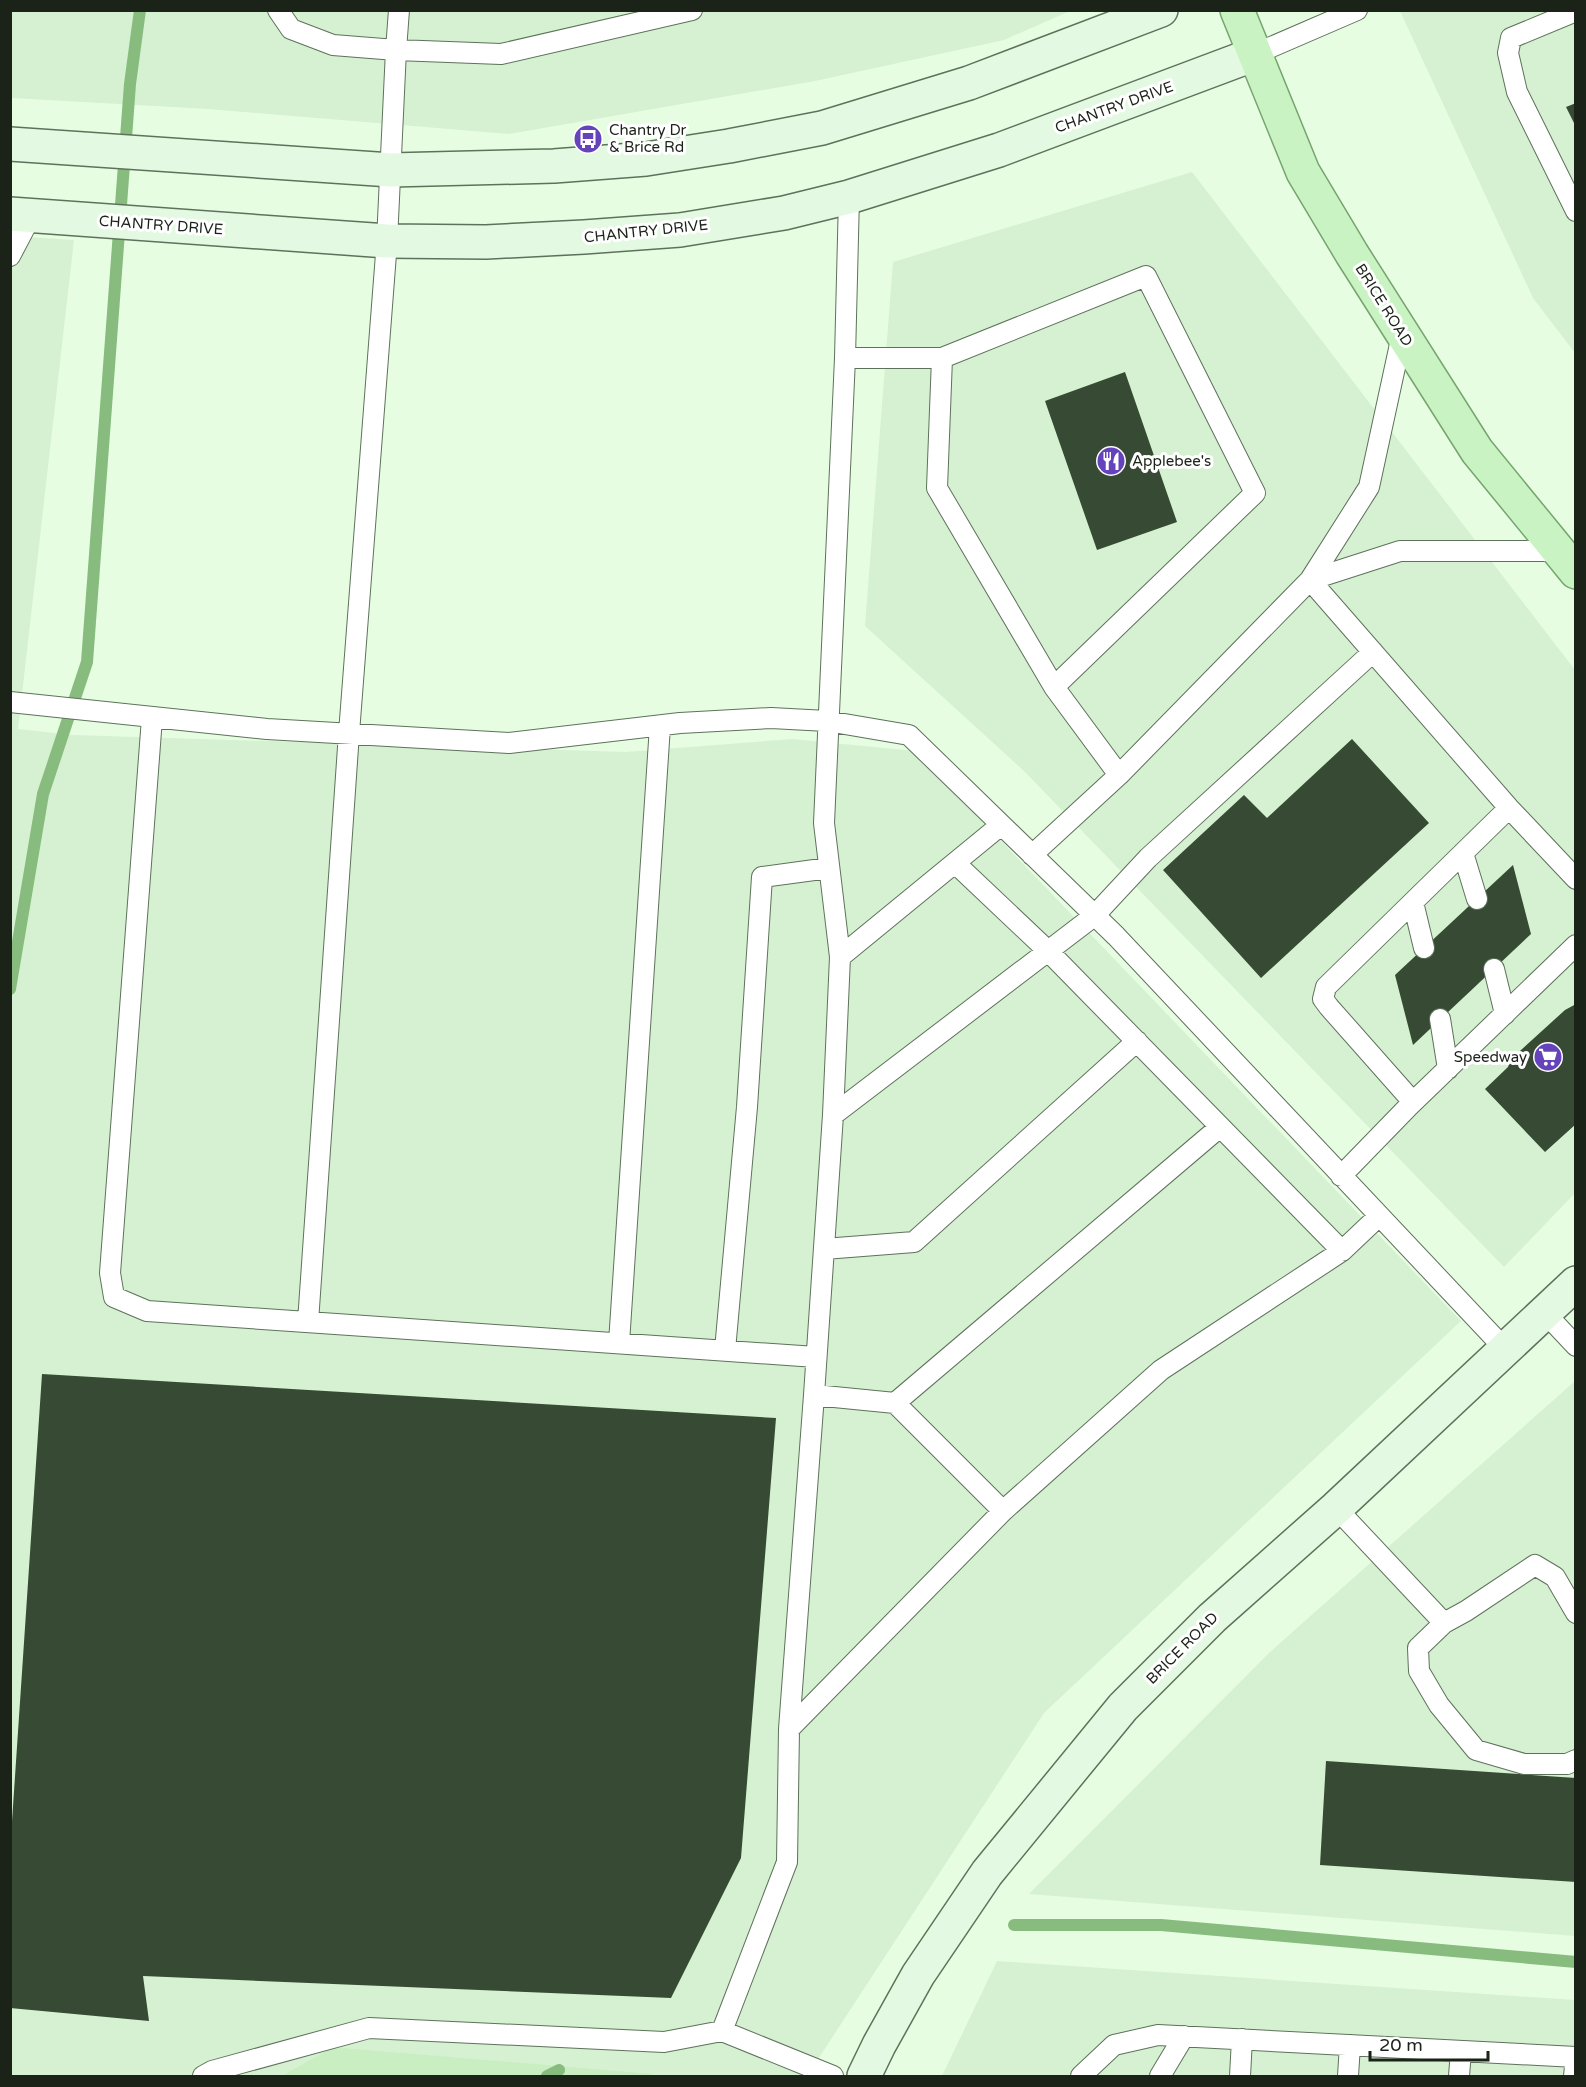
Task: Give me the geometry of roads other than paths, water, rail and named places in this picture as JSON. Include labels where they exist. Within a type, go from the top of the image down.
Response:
[{"type":"main road","name":"BRICE ROAD","points":[[1237,10],[1304,172],[1402,335],[1477,451],[1566,561]]},
{"type":"street","points":[[10,144],[391,170],[554,166],[646,159],[810,130],[969,83],[1161,10]]},
{"type":"street","name":"CHANTRY DRIVE","points":[[21,215],[387,241],[486,242],[680,230],[784,213],[849,197],[999,150],[1255,54]]},
{"type":"street","name":"BRICE ROAD","points":[[864,2076],[918,1975],[987,1874],[1123,1707],[1212,1618],[1336,1508],[1575,1283]]},
{"type":"lane","points":[[278,10],[291,28],[333,45],[501,54],[692,10]]},
{"type":"lane","points":[[308,1322],[349,733],[387,241],[399,10]]},
{"type":"lane","points":[[1255,54],[1357,10]]},
{"type":"lane","points":[[1575,11],[1511,38],[1508,53],[1517,92],[1575,211]]},
{"type":"lane","points":[[722,2031],[787,1862],[789,1729],[833,1115],[840,957],[824,823],[845,358],[849,197]]},
{"type":"lane","points":[[10,256],[21,215]]},
{"type":"lane","points":[[845,358],[942,358],[1146,276],[1255,493],[1054,687]]},
{"type":"lane","points":[[1032,855],[1119,775],[1310,580],[1369,487],[1402,335]]},
{"type":"lane","points":[[942,358],[937,488],[1054,687],[1119,775]]},
{"type":"lane","points":[[1310,580],[1400,551],[1566,561]]},
{"type":"lane","points":[[1310,580],[1575,879]]},
{"type":"lane","points":[[833,1115],[1094,916],[1148,858],[1373,652]]},
{"type":"lane","points":[[10,702],[267,729],[509,743],[660,726],[771,718],[827,721],[909,735],[1116,936],[1505,1349]]},
{"type":"lane","points":[[152,717],[110,1272],[114,1298],[147,1311],[816,1357]]},
{"type":"lane","points":[[619,1343],[660,726]]},
{"type":"lane","points":[[1413,1102],[1323,999],[1326,987],[1509,807]]},
{"type":"lane","points":[[840,957],[1001,825]]},
{"type":"lane","points":[[1463,853],[1477,899]]},
{"type":"lane","points":[[955,863],[1048,951],[1342,1251]]},
{"type":"lane","points":[[725,1350],[747,1107],[762,877],[829,868]]},
{"type":"lane","points":[[1413,902],[1424,948]]},
{"type":"lane","points":[[1341,1176],[1413,1102],[1575,945]]},
{"type":"lane","points":[[1494,969],[1505,1014]]},
{"type":"lane","points":[[1440,1019],[1448,1069]]},
{"type":"lane","points":[[824,1249],[914,1242],[1137,1041]]},
{"type":"lane","points":[[895,1402],[1220,1127]]},
{"type":"lane","points":[[789,1729],[1003,1511],[1161,1370],[1342,1251],[1379,1216]]},
{"type":"lane","points":[[1544,1312],[1575,1346]]},
{"type":"lane","points":[[814,1395],[895,1402],[1003,1511]]},
{"type":"lane","points":[[1336,1508],[1444,1623]]},
{"type":"lane","points":[[1575,1613],[1555,1577],[1534,1565],[1466,1611],[1444,1623],[1418,1648],[1419,1671],[1440,1705],[1476,1750],[1524,1764],[1568,1764],[1575,1760]]},
{"type":"lane","points":[[203,2076],[212,2071],[369,2028],[664,2042],[722,2031],[833,2076]]},
{"type":"lane","points":[[1081,2076],[1114,2045],[1158,2035],[1575,2057],[1574,2076]]},
{"type":"lane","points":[[1160,2076],[1184,2036]]},
{"type":"lane","points":[[1240,2076],[1242,2039]]},
{"type":"lane","points":[[1348,2076],[1350,2045]]},
{"type":"lane","points":[[1459,2076],[1461,2051]]},
{"type":"waterway","points":[[10,989],[43,794],[87,662],[130,84],[140,10]]},
{"type":"waterway","points":[[1014,1925],[1161,1925],[1576,1962]]},
{"type":"waterway","points":[[547,2076],[559,2070]]},
{"type":"place","name":"Chantry Dr & Brice Rd","points":[[588,139]]},
{"type":"place","name":"Applebee's","points":[[1111,461]]},
{"type":"place","name":"Speedway","points":[[1548,1057]]}]
